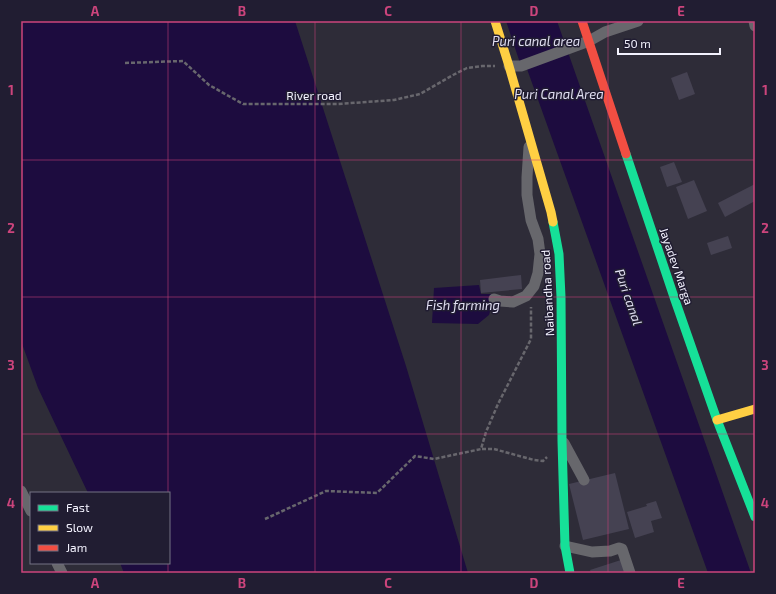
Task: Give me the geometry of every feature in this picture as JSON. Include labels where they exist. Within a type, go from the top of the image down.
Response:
[{"type":"street","name":"Naibandha road","points":[[495,21],[551,212],[559,254],[565,546],[570,573]]},
{"type":"street","name":"Jayadev Marga","points":[[582,21],[672,293],[717,420],[755,516]]},
{"type":"street","points":[[509,66],[521,66],[589,41],[605,32],[638,21]]},
{"type":"street","points":[[754,21],[755,26]]},
{"type":"street","points":[[494,299],[513,302],[526,296],[534,286],[538,273],[540,254],[538,239],[531,220],[527,195],[526,177],[530,138]]},
{"type":"street","points":[[717,420],[755,409]]},
{"type":"street","points":[[562,442],[584,480]]},
{"type":"street","points":[[21,491],[30,509]]},
{"type":"street","points":[[565,546],[592,552],[610,551],[619,548],[622,549],[630,573]]},
{"type":"street","points":[[58,564],[62,573]]},
{"type":"path","name":"River road","points":[[125,63],[183,61],[209,85],[243,104],[338,104],[394,100],[420,94],[467,68],[482,66],[509,66]]},
{"type":"path","points":[[481,449],[486,432],[498,404],[531,340],[531,308],[534,286]]},
{"type":"path","points":[[265,519],[326,491],[377,493],[415,456],[434,459],[481,449],[494,449],[543,461],[562,442]]},
{"type":"water","points":[[21,21],[295,21],[406,366],[468,573],[124,573],[120,564],[170,564],[170,492],[88,492],[38,388],[21,341]]},
{"type":"water","name":"Puri Canal Area","points":[[506,21],[557,21],[751,573],[708,573],[527,69],[521,66]]},
{"type":"water","name":"Fish farming","points":[[479,285],[481,294],[493,294],[494,299],[489,315],[478,324],[432,323],[434,288]]},
{"type":"building","points":[[687,72],[695,94],[679,100],[671,78]]},
{"type":"building","points":[[674,162],[682,182],[667,187],[660,167]]},
{"type":"building","points":[[694,180],[707,211],[688,219],[676,187]]},
{"type":"building","points":[[755,184],[755,201],[725,217],[718,203]]},
{"type":"building","points":[[728,236],[732,248],[711,255],[707,243]]},
{"type":"building","points":[[521,275],[522,289],[481,293],[480,280]]},
{"type":"building","points":[[615,473],[629,529],[583,540],[569,484]]},
{"type":"building","points":[[656,501],[662,518],[651,521],[654,532],[635,538],[627,512],[647,506],[646,504]]},
{"type":"building","points":[[624,559],[630,573],[591,573],[590,570]]},
{"type":"traffic: fast","points":[[626,154],[717,420],[755,517]]},
{"type":"traffic: fast","points":[[553,222],[559,254],[565,546],[570,573]]},
{"type":"traffic: slow","points":[[495,21],[553,222]]},
{"type":"traffic: slow","points":[[717,420],[755,409]]},
{"type":"traffic: jam","points":[[582,21],[626,154]]},
{"type":"water label","name":"Puri canal area","points":[[536,41]]},
{"type":"water label","name":"Puri canal","points":[[629,297]]}]
